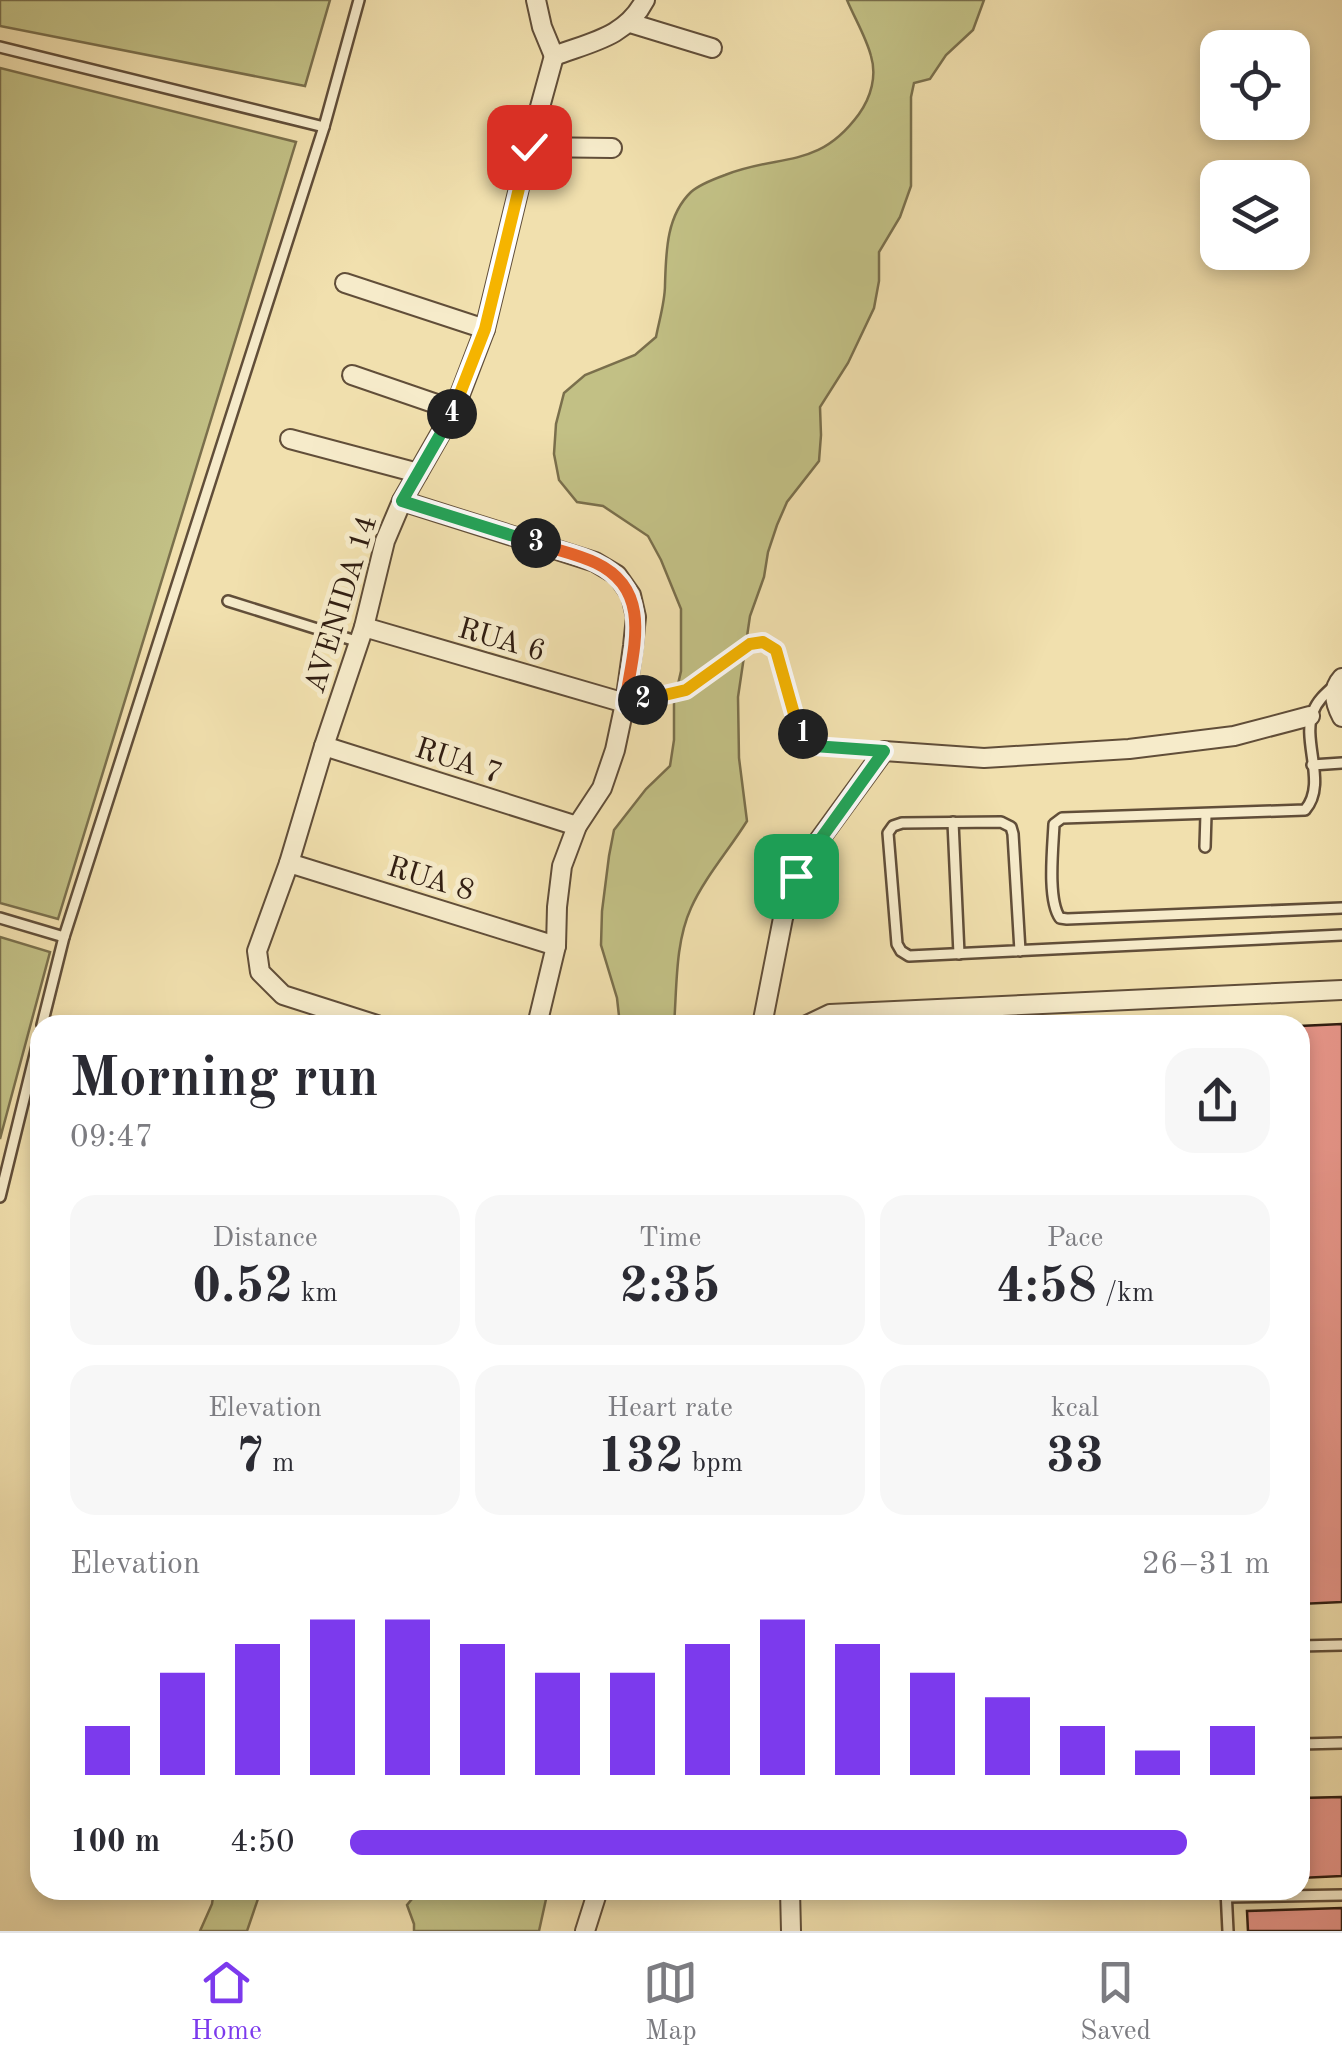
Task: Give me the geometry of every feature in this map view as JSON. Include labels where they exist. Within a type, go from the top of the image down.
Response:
[{"type":"street","points":[[536,0],[554,56],[621,30],[636,17],[645,0]]},
{"type":"street","points":[[630,23],[712,48]]},
{"type":"street","name":"AVENIDA 14","points":[[345,1015],[283,996],[260,972],[257,951],[362,635],[385,541],[402,501],[454,410],[485,329],[554,56]]},
{"type":"street","points":[[529,147],[612,148]]},
{"type":"street","points":[[345,284],[485,329]]},
{"type":"street","points":[[352,376],[454,410]]},
{"type":"street","points":[[290,439],[418,473]]},
{"type":"street","points":[[402,501],[595,562],[617,576],[631,595],[636,617],[615,750],[602,788],[577,826],[562,866],[556,946],[539,1015]]},
{"type":"street","name":"RUA 6","points":[[362,635],[625,704]]},
{"type":"street","points":[[1339,682],[1335,696],[1342,728]]},
{"type":"street","points":[[764,1015],[783,918],[796,876],[884,751],[984,758],[1129,750],[1234,736],[1310,716]]},
{"type":"street","name":"RUA 7","points":[[324,746],[577,826]]},
{"type":"street","name":"RUA 8","points":[[289,863],[556,946]]},
{"type":"street","points":[[828,1015],[1342,990]]},
{"type":"street","points":[[586,1931],[595,1900]]},
{"type":"street","points":[[790,1900],[791,1931]]},
{"type":"lane","points":[[44,1015],[64,937],[324,126],[359,0]]},
{"type":"lane","points":[[0,47],[324,126]]},
{"type":"lane","points":[[228,601],[362,635]]},
{"type":"lane","points":[[1339,682],[1320,698],[1310,716],[1314,795],[1305,810],[1062,818],[1054,824],[1052,854],[1054,908],[1056,914],[1066,919],[1342,908]]},
{"type":"lane","points":[[1312,765],[1342,763]]},
{"type":"lane","points":[[1205,847],[1206,814]]},
{"type":"lane","points":[[953,822],[959,954]]},
{"type":"lane","points":[[1020,951],[1010,827],[1000,822],[893,826],[888,833],[897,944],[909,956],[959,954],[1020,951],[1342,935]]},
{"type":"lane","points":[[0,918],[64,937]]},
{"type":"lane","points":[[0,1197],[30,1075]]},
{"type":"lane","points":[[1310,1646],[1342,1645]]},
{"type":"lane","points":[[1310,1744],[1342,1742]]},
{"type":"lane","points":[[1310,1894],[1342,1894]]},
{"type":"lane","points":[[1226,1900],[1228,1931]]},
{"type":"path","points":[[625,704],[686,690],[750,644],[763,642],[776,650],[798,728],[814,746],[884,751]]},
{"type":"shaded area","points":[[0,0],[330,0],[305,86],[0,26]]},
{"type":"shaded area","points":[[847,0],[984,0],[973,30],[946,55],[930,79],[914,83],[911,186],[900,217],[879,252],[874,308],[848,363],[820,407],[819,461],[787,502],[768,552],[750,616],[738,697],[739,758],[747,821],[691,908],[682,936],[675,1015],[619,1015],[601,945],[609,856],[614,830],[670,766],[674,702],[681,671],[681,609],[648,536],[603,506],[577,502],[559,480],[554,454],[556,424],[564,393],[585,375],[635,355],[656,337],[669,236],[677,212],[691,192],[745,168],[813,152],[844,132],[867,101],[872,86],[873,64]]},
{"type":"shaded area","points":[[0,68],[296,142],[58,919],[0,903]]},
{"type":"shaded area","points":[[0,937],[50,952],[33,1015],[30,1015],[0,1139]]},
{"type":"shaded area","points":[[213,1900],[258,1900],[247,1931],[200,1931]]},
{"type":"shaded area","points":[[411,1900],[546,1900],[539,1931],[414,1931],[407,1905]]},
{"type":"building","points":[[1342,1024],[1342,1602],[1310,1604],[1310,1026]]},
{"type":"building","points":[[1342,1797],[1342,1876],[1310,1878],[1310,1798]]},
{"type":"building","points":[[1342,1908],[1342,1931],[1248,1931],[1247,1911]]},
{"type":"route","points":[[529,147],[485,329],[454,410],[402,501],[595,562],[617,576],[631,595],[636,617],[625,704],[686,690],[750,644],[763,642],[776,650],[798,728],[814,746],[884,751],[796,876]]}]
